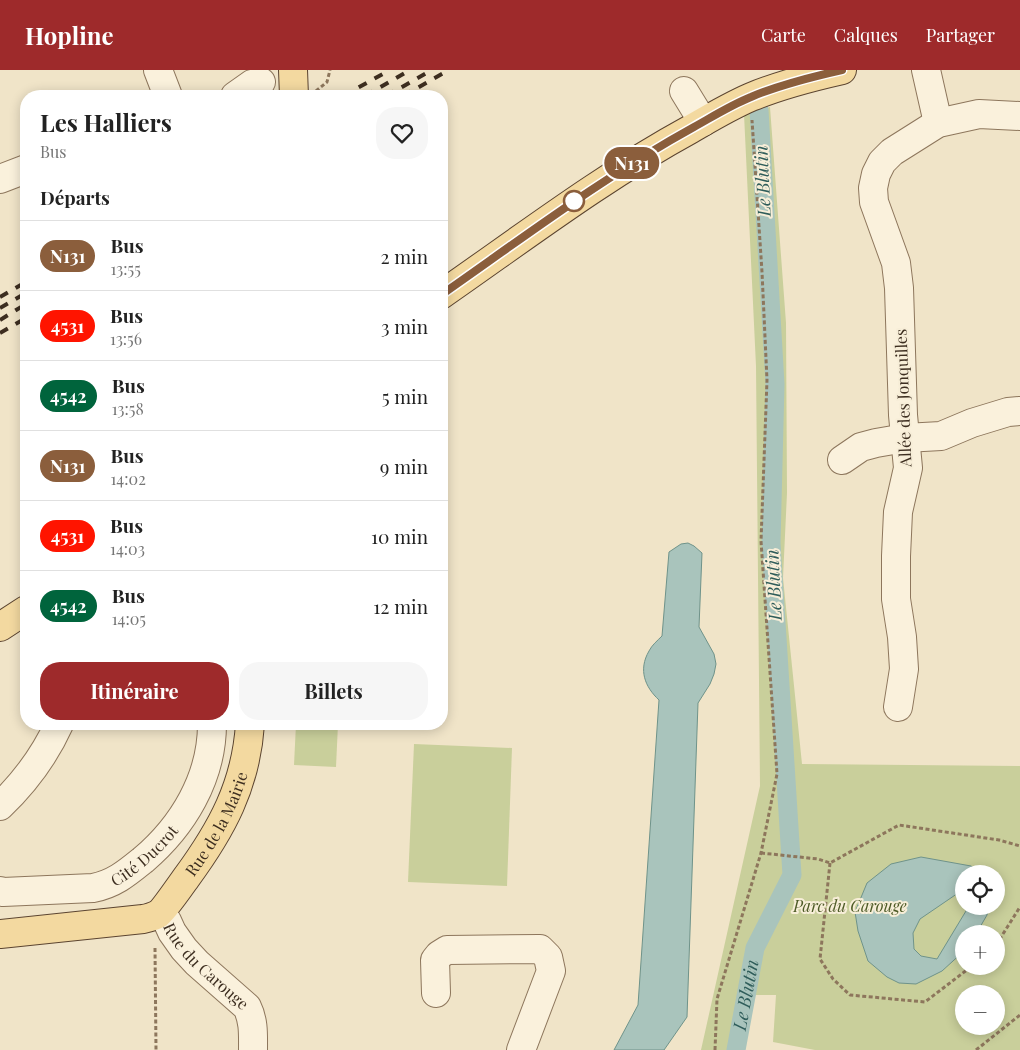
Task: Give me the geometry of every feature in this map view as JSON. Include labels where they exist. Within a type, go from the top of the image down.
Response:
[{"type":"main road","points":[[448,290],[619,171],[703,122],[750,97],[809,78],[842,70]]},
{"type":"main road","points":[[0,628],[20,614]]},
{"type":"main road","name":"Rue de la Mairie","points":[[157,927],[216,833],[229,808],[245,763],[250,730]]},
{"type":"main road","points":[[0,934],[143,920],[157,927]]},
{"type":"street","points":[[158,70],[166,90]]},
{"type":"street","points":[[926,70],[938,123]]},
{"type":"street","points":[[244,90],[252,84],[288,84]]},
{"type":"street","points":[[684,91],[703,122]]},
{"type":"street","name":"Allée des Jonquilles","points":[[898,707],[904,669],[902,637],[896,599],[896,556],[898,512],[908,468],[902,406],[899,288],[896,263],[874,202],[873,188],[876,174],[882,162],[892,152],[938,123],[979,114],[1020,116]]},
{"type":"street","points":[[0,179],[20,171]]},
{"type":"street","points":[[842,460],[861,447],[905,438],[941,436],[972,423],[1008,412],[1020,411]]},
{"type":"street","points":[[0,806],[32,770],[56,730]]},
{"type":"street","name":"Cité Ducrot","points":[[0,891],[105,886],[133,868],[168,836],[186,811],[203,775],[210,753],[212,730]]},
{"type":"street","name":"Rue du Carouge","points":[[157,927],[167,921],[184,949],[247,1008],[253,1028],[253,1050]]},
{"type":"street","points":[[436,993],[435,960],[447,950],[540,949],[548,957],[550,971],[521,1050]]},
{"type":"path","points":[[288,84],[327,82],[330,70]]},
{"type":"path","points":[[716,1050],[717,999],[761,853],[777,774],[761,541],[767,380],[750,97]]},
{"type":"path","points":[[761,853],[818,859],[830,863],[898,825],[999,840],[1020,846]]},
{"type":"path","points":[[830,863],[820,958],[833,979],[850,995],[925,1002],[960,975]]},
{"type":"path","points":[[1005,931],[1020,907]]},
{"type":"path","points":[[156,1050],[157,927]]},
{"type":"path","points":[[976,1050],[1020,1015]]},
{"type":"green space","name":"Parc du Carouge","points":[[770,107],[786,323],[787,493],[783,578],[802,764],[1020,766],[1020,1050],[815,1050],[773,1042],[776,995],[750,995],[745,1050],[701,1050],[760,786],[756,366],[744,114]]},
{"type":"green space","points":[[296,730],[338,730],[336,767],[294,765]]},
{"type":"green space","points":[[414,744],[512,748],[507,886],[408,882]]},
{"type":"water","points":[[688,543],[702,553],[699,627],[714,654],[716,664],[710,684],[698,703],[687,1017],[664,1050],[614,1050],[638,1005],[659,700],[647,684],[644,665],[650,649],[662,636],[669,552],[681,544]]},
{"type":"water","points":[[921,857],[965,865],[955,865],[955,895],[920,919],[913,933],[914,949],[921,956],[937,959],[955,929],[955,959],[942,971],[916,984],[899,983],[887,977],[868,961],[858,931],[855,912],[867,883],[891,864]]},
{"type":"water","points":[[964,915],[987,915],[981,925],[958,925]]},
{"type":"waterway","name":"Le Blutin","points":[[736,1050],[755,948],[792,875],[771,543],[775,384],[759,110]]},
{"type":"railway","points":[[354,90],[390,70]]},
{"type":"railway","points":[[375,90],[410,70]]},
{"type":"railway","points":[[397,90],[432,70]]},
{"type":"railway","points":[[414,90],[449,70]]},
{"type":"railway","points":[[0,297],[20,285]]},
{"type":"railway","points":[[0,308],[20,296]]},
{"type":"railway","points":[[0,320],[20,308]]},
{"type":"railway","points":[[0,333],[20,321]]},
{"type":"bus line","name":"N131","points":[[448,290],[619,171],[675,138],[750,97],[842,70]]}]
